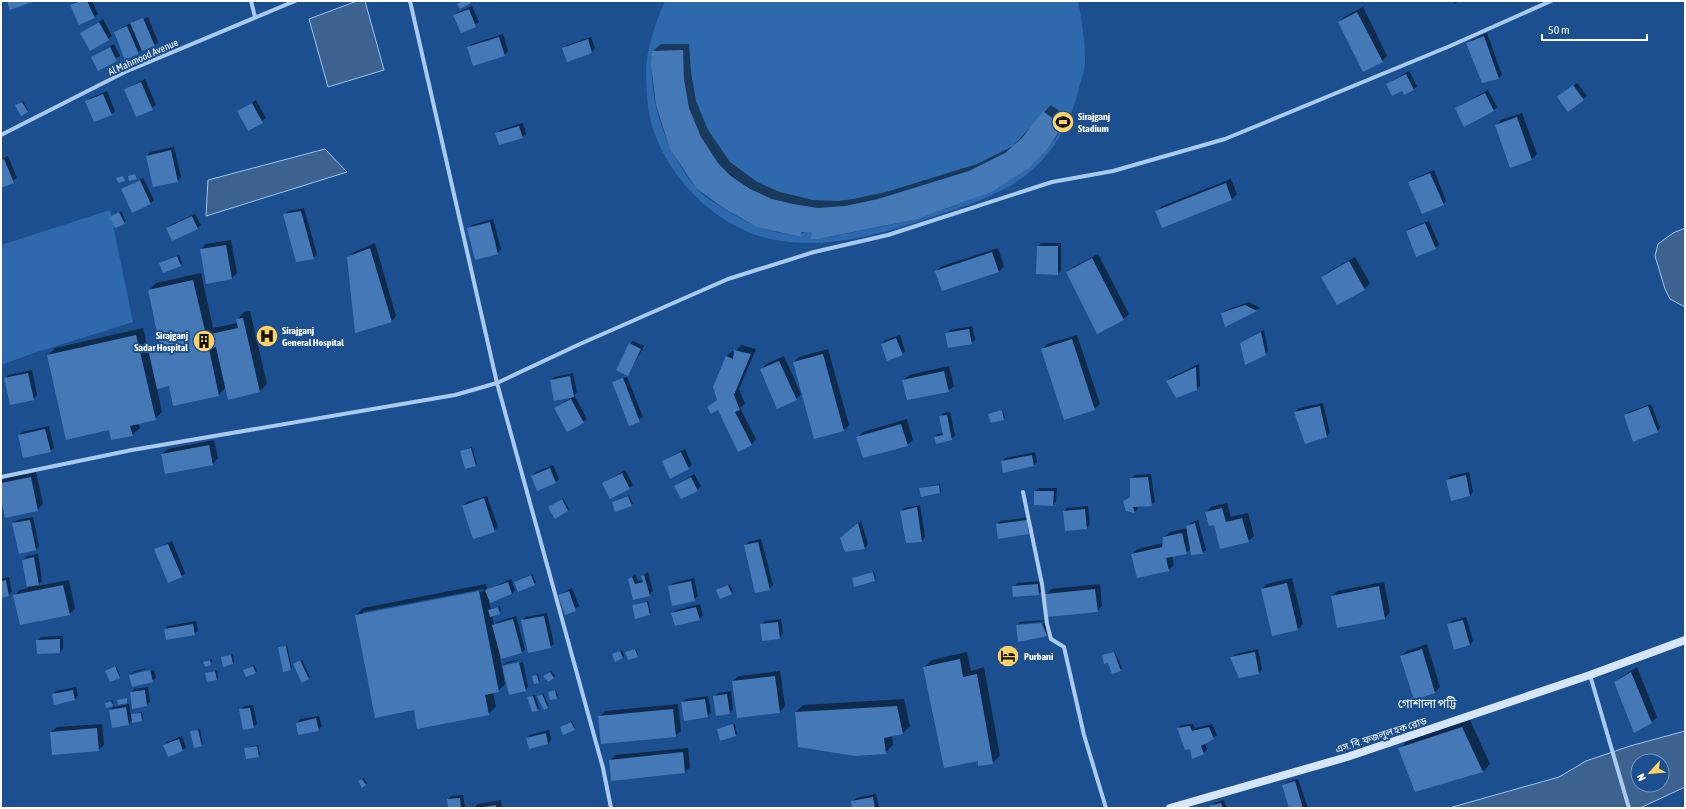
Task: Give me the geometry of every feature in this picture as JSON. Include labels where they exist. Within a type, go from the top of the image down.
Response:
[{"type":"main road","name":"এস. বি. ফজলুল হক রোড","points":[[1170,808],[1347,757],[1590,675],[1685,640]]},
{"type":"street","points":[[251,1],[255,17]]},
{"type":"street","name":"Al Mahmood Avenue","points":[[1,135],[125,72],[295,1]]},
{"type":"street","points":[[410,1],[497,384],[602,768],[611,808]]},
{"type":"street","points":[[1,477],[132,450],[455,395],[497,384],[580,344],[728,279],[814,252],[888,235],[1052,182],[1113,172],[1226,139],[1450,46],[1551,1]]},
{"type":"street","points":[[1023,492],[1042,584],[1047,624],[1051,639],[1064,648],[1084,735],[1106,808]]},
{"type":"street","points":[[1590,675],[1629,808]]},
{"type":"shaded area","points":[[357,1],[365,1],[384,70],[328,87],[309,19]]},
{"type":"shaded area","points":[[665,1],[1078,1],[1084,38],[1085,61],[1072,112],[1059,138],[1041,161],[1030,172],[1008,187],[959,208],[888,231],[853,239],[817,243],[781,241],[758,235],[735,226],[715,213],[679,178],[666,157],[656,136],[649,113],[646,78],[646,64],[650,44]],"holes":[[[653,51],[683,51],[684,80],[689,108],[698,131],[710,151],[724,169],[742,183],[762,195],[784,203],[807,207],[831,208],[859,204],[943,180],[981,167],[1010,150],[1043,112],[1028,169],[1009,181],[968,201],[925,216],[881,227],[810,239],[812,233],[802,232],[800,237],[784,234],[761,228],[741,219],[707,198],[695,187],[684,172],[675,157],[660,123],[653,87],[652,69]]]},
{"type":"shaded area","points":[[325,149],[347,172],[206,216],[208,180]]},
{"type":"shaded area","points":[[110,210],[133,322],[1,365],[1,245]]},
{"type":"shaded area","points":[[1685,228],[1685,307],[1670,299],[1665,289],[1655,256],[1658,244],[1673,233]]},
{"type":"shaded area","points":[[1685,731],[1685,787],[1640,808],[1449,808],[1559,777],[1586,761],[1630,746]]},
{"type":"building","points":[[7,1],[35,1],[10,10]]},
{"type":"building","points":[[80,1],[87,1],[95,18],[79,25],[70,5]]},
{"type":"building","points":[[463,1],[470,1],[471,3],[460,9],[457,4]]},
{"type":"building","points":[[469,9],[476,27],[461,33],[453,15]]},
{"type":"building","points":[[1357,12],[1383,62],[1363,72],[1338,22]]},
{"type":"building","points":[[143,18],[155,46],[142,51],[130,23]]},
{"type":"building","points":[[99,22],[109,40],[90,51],[80,33]]},
{"type":"building","points":[[127,26],[139,54],[125,60],[114,32]]},
{"type":"building","points":[[1484,36],[1499,79],[1482,83],[1466,43]]},
{"type":"building","points":[[499,37],[505,56],[473,66],[467,47]]},
{"type":"building","points":[[588,39],[592,53],[567,62],[562,48]]},
{"type":"building","points":[[110,47],[117,61],[98,71],[91,57]]},
{"type":"building","points":[[683,50],[684,79],[689,108],[701,137],[718,163],[731,176],[750,189],[772,199],[793,204],[818,208],[845,206],[878,199],[969,171],[1005,153],[1022,138],[1043,111],[1063,126],[1048,148],[1028,169],[991,192],[917,219],[818,239],[810,239],[812,233],[802,232],[801,237],[757,227],[725,209],[696,188],[670,149],[656,105],[651,64],[652,51]]},
{"type":"building","points":[[1406,74],[1414,90],[1404,95],[1402,91],[1392,96],[1386,84]]},
{"type":"building","points":[[141,82],[153,110],[136,117],[124,89]]},
{"type":"building","points":[[1573,85],[1584,100],[1568,112],[1557,97]]},
{"type":"building","points":[[1485,93],[1494,111],[1464,127],[1455,108]]},
{"type":"building","points":[[103,94],[112,115],[94,122],[85,101]]},
{"type":"building","points":[[22,102],[28,112],[21,116],[15,105]]},
{"type":"building","points":[[252,103],[263,123],[248,131],[237,111]]},
{"type":"building","points":[[1517,117],[1532,160],[1510,168],[1495,125]]},
{"type":"building","points":[[519,126],[523,138],[499,145],[495,133]]},
{"type":"building","points":[[171,150],[178,182],[153,187],[146,156]]},
{"type":"building","points":[[4,159],[14,183],[1,188],[1,160]]},
{"type":"building","points":[[1430,173],[1444,205],[1422,214],[1408,182]]},
{"type":"building","points":[[135,174],[137,179],[129,181],[128,176]]},
{"type":"building","points":[[123,176],[125,181],[118,183],[116,178]]},
{"type":"building","points":[[140,180],[151,204],[132,213],[121,189]]},
{"type":"building","points":[[1226,183],[1232,200],[1162,228],[1155,211]]},
{"type":"building","points":[[301,211],[314,259],[296,262],[283,214]]},
{"type":"building","points":[[119,212],[125,224],[115,228],[109,217]]},
{"type":"building","points":[[192,216],[198,229],[172,241],[166,228]]},
{"type":"building","points":[[490,222],[498,254],[475,260],[467,228]]},
{"type":"building","points":[[1425,223],[1436,249],[1416,257],[1406,231]]},
{"type":"building","points":[[226,245],[232,279],[206,284],[200,249]]},
{"type":"building","points":[[1037,246],[1058,246],[1058,275],[1036,274]]},
{"type":"building","points":[[370,248],[392,322],[355,333],[347,257]]},
{"type":"building","points":[[992,252],[999,272],[942,291],[935,271]]},
{"type":"building","points":[[177,256],[181,266],[163,273],[159,263]]},
{"type":"building","points":[[1092,258],[1124,320],[1097,334],[1066,272]]},
{"type":"building","points":[[1349,261],[1365,290],[1337,305],[1321,277]]},
{"type":"building","name":"Sirajganj Sadar Hospital","points":[[193,280],[206,335],[238,328],[236,319],[243,318],[260,392],[228,400],[216,347],[209,349],[219,396],[173,406],[169,386],[157,389],[148,349],[160,347],[148,290]]},
{"type":"building","points":[[1245,305],[1257,311],[1225,327],[1221,313]]},
{"type":"building","points":[[969,329],[972,344],[948,348],[945,333]]},
{"type":"building","points":[[1261,332],[1266,355],[1245,365],[1240,343]]},
{"type":"building","points":[[136,335],[156,420],[130,426],[133,436],[111,440],[109,430],[66,440],[47,355]]},
{"type":"building","points":[[896,338],[903,355],[887,361],[881,344]]},
{"type":"building","points":[[1072,339],[1095,410],[1064,420],[1041,349]]},
{"type":"building","points":[[629,343],[641,349],[628,376],[616,370]]},
{"type":"building","points":[[734,350],[751,354],[734,395],[740,410],[735,412],[752,445],[738,452],[718,410],[711,414],[707,407],[717,400],[713,387],[726,356],[733,359]]},
{"type":"building","points":[[823,354],[844,431],[814,439],[793,362]]},
{"type":"building","points":[[779,361],[797,400],[777,409],[760,369]]},
{"type":"building","points":[[1196,367],[1197,390],[1176,398],[1166,381]]},
{"type":"building","points":[[944,371],[949,392],[907,400],[902,380]]},
{"type":"building","points":[[28,373],[34,400],[10,405],[4,378]]},
{"type":"building","points":[[570,376],[574,397],[554,401],[550,380]]},
{"type":"building","points":[[623,378],[640,422],[629,426],[612,382]]},
{"type":"building","points":[[571,399],[584,423],[567,432],[554,408]]},
{"type":"building","points":[[1320,406],[1327,437],[1305,444],[1294,412]]},
{"type":"building","points":[[1648,406],[1658,432],[1633,442],[1624,415]]},
{"type":"building","points":[[1002,410],[1004,420],[991,423],[988,414]]},
{"type":"building","points":[[947,415],[952,440],[936,444],[934,437],[943,435],[939,416]]},
{"type":"building","points":[[901,424],[908,446],[863,458],[856,437]]},
{"type":"building","points":[[45,429],[51,452],[23,458],[18,435]]},
{"type":"building","points":[[209,445],[213,465],[165,474],[161,454]]},
{"type":"building","points":[[471,448],[476,466],[465,469],[460,451]]},
{"type":"building","points":[[681,452],[689,469],[670,479],[662,461]]},
{"type":"building","points":[[1032,455],[1034,466],[1003,473],[1001,461]]},
{"type":"building","points":[[550,468],[556,483],[537,491],[531,476]]},
{"type":"building","points":[[622,473],[630,489],[610,499],[602,483]]},
{"type":"building","points":[[1466,475],[1470,496],[1451,501],[1446,480]]},
{"type":"building","points":[[31,477],[38,511],[5,518],[1,498],[1,483]]},
{"type":"building","points":[[691,477],[698,491],[681,499],[674,486]]},
{"type":"building","points":[[1148,477],[1152,506],[1133,507],[1135,513],[1126,511],[1123,501],[1130,497],[1130,478]]},
{"type":"building","points":[[939,485],[940,493],[921,497],[919,488]]},
{"type":"building","points":[[1034,491],[1054,491],[1053,506],[1034,505]]},
{"type":"building","points":[[628,496],[632,506],[615,512],[612,502]]},
{"type":"building","points":[[484,498],[495,532],[473,539],[462,506]]},
{"type":"building","points":[[562,499],[568,511],[555,519],[548,507]]},
{"type":"building","points":[[917,507],[922,542],[906,543],[900,511]]},
{"type":"building","points":[[1222,508],[1226,522],[1242,518],[1249,542],[1220,549],[1214,525],[1209,526],[1205,512]]},
{"type":"building","points":[[1085,509],[1087,529],[1065,531],[1063,511]]},
{"type":"building","points":[[30,520],[36,550],[19,554],[12,523]]},
{"type":"building","points":[[1027,520],[1029,534],[998,539],[996,524]]},
{"type":"building","points":[[858,523],[865,549],[845,552],[840,538]]},
{"type":"building","points":[[1195,523],[1203,554],[1191,555],[1186,526]]},
{"type":"building","points":[[1182,533],[1187,554],[1166,558],[1169,571],[1137,578],[1131,554],[1162,547],[1163,537]]},
{"type":"building","points":[[758,542],[770,590],[755,593],[744,545]]},
{"type":"building","points":[[168,544],[182,577],[168,583],[154,549]]},
{"type":"building","points":[[34,557],[39,585],[27,587],[22,560]]},
{"type":"building","points":[[873,572],[875,581],[854,587],[852,578]]},
{"type":"building","points":[[531,575],[535,585],[518,592],[514,582]]},
{"type":"building","points":[[644,575],[650,596],[633,600],[628,579],[632,577],[635,584],[643,582],[641,576]]},
{"type":"building","points":[[6,580],[9,596],[1,598],[1,581]]},
{"type":"building","points":[[691,581],[695,601],[672,606],[668,586]]},
{"type":"building","points":[[508,582],[512,594],[490,603],[485,590]]},
{"type":"building","points":[[1287,583],[1298,630],[1272,636],[1261,589]]},
{"type":"building","points":[[1038,584],[1039,595],[1013,597],[1012,586]]},
{"type":"building","points":[[63,585],[70,615],[20,625],[13,595]]},
{"type":"building","points":[[728,585],[732,594],[720,599],[716,590]]},
{"type":"building","points":[[1379,586],[1385,619],[1337,628],[1331,596]]},
{"type":"building","points":[[1095,589],[1098,612],[1047,617],[1045,594]]},
{"type":"building","points":[[479,591],[499,692],[485,695],[489,715],[417,729],[414,710],[375,718],[355,615]]},
{"type":"building","points":[[569,591],[576,611],[565,615],[558,595]]},
{"type":"building","points":[[647,602],[650,615],[635,619],[632,605]]},
{"type":"building","points":[[498,607],[500,614],[490,617],[488,610]]},
{"type":"building","points":[[696,607],[700,620],[675,626],[671,613]]},
{"type":"building","points":[[544,616],[551,648],[528,653],[521,620]]},
{"type":"building","points":[[513,619],[522,653],[501,659],[492,625]]},
{"type":"building","points":[[1463,620],[1470,645],[1454,650],[1447,624]]},
{"type":"building","points":[[778,622],[780,639],[762,641],[760,624]]},
{"type":"building","points":[[1042,623],[1047,636],[1018,642],[1016,625]]},
{"type":"building","points":[[193,624],[195,635],[166,640],[164,629]]},
{"type":"building","points":[[60,639],[60,653],[37,654],[36,640]]},
{"type":"building","points":[[286,646],[291,670],[283,672],[278,647]]},
{"type":"building","points":[[635,649],[638,657],[628,660],[625,652]]},
{"type":"building","points":[[1422,649],[1435,693],[1414,700],[1400,656]]},
{"type":"building","points":[[620,651],[623,658],[615,662],[612,654]]},
{"type":"building","points":[[1114,652],[1121,671],[1112,674],[1108,663],[1104,664],[1102,655]]},
{"type":"building","points":[[1255,652],[1259,674],[1239,678],[1230,657]]},
{"type":"building","points":[[231,655],[233,664],[223,667],[221,657]]},
{"type":"building","points":[[960,659],[963,677],[977,674],[993,764],[978,766],[978,761],[944,768],[923,667]]},
{"type":"building","points":[[210,660],[211,665],[205,667],[203,662]]},
{"type":"building","points":[[300,660],[309,679],[302,683],[293,664]]},
{"type":"building","points":[[519,662],[526,691],[509,695],[502,666]]},
{"type":"building","points":[[115,666],[120,678],[110,682],[105,671]]},
{"type":"building","points":[[253,666],[256,673],[246,677],[243,670]]},
{"type":"building","points":[[150,670],[153,682],[132,687],[129,675]]},
{"type":"building","points":[[215,671],[217,680],[207,682],[205,673]]},
{"type":"building","points":[[550,672],[554,678],[548,682],[543,676]]},
{"type":"building","points":[[1631,672],[1652,723],[1634,733],[1614,682]]},
{"type":"building","points":[[537,675],[539,683],[534,684],[532,676]]},
{"type":"building","points":[[775,676],[780,713],[737,718],[732,681]]},
{"type":"building","points":[[73,690],[75,700],[54,705],[52,694]]},
{"type":"building","points":[[145,690],[147,706],[132,709],[130,692]]},
{"type":"building","points":[[555,690],[557,699],[550,700],[548,692]]},
{"type":"building","points":[[542,694],[548,708],[544,710],[537,696]]},
{"type":"building","points":[[727,694],[730,714],[716,716],[713,696]]},
{"type":"building","points":[[533,696],[538,711],[532,712],[527,697]]},
{"type":"building","points":[[127,698],[127,703],[118,705],[117,700]]},
{"type":"building","points":[[705,699],[708,717],[684,721],[681,702]]},
{"type":"building","points":[[111,701],[113,706],[106,708],[105,703]]},
{"type":"building","points":[[897,706],[903,734],[884,738],[886,754],[855,756],[798,747],[795,712]]},
{"type":"building","points":[[126,707],[129,725],[112,728],[109,710]]},
{"type":"building","points":[[250,708],[254,728],[243,730],[239,709]]},
{"type":"building","points":[[673,709],[676,737],[601,744],[598,716]]},
{"type":"building","points":[[141,713],[142,721],[132,723],[131,714]]},
{"type":"building","points":[[316,718],[319,731],[298,735],[296,723]]},
{"type":"building","points":[[571,722],[575,730],[563,735],[560,727]]},
{"type":"building","points":[[733,724],[736,736],[720,741],[717,729]]},
{"type":"building","points":[[1190,726],[1192,731],[1209,727],[1214,739],[1201,746],[1204,754],[1192,759],[1190,749],[1185,750],[1177,728]]},
{"type":"building","points":[[1462,727],[1483,772],[1415,792],[1398,748]]},
{"type":"building","points":[[97,728],[99,751],[52,755],[50,732]]},
{"type":"building","points":[[198,730],[202,746],[194,748],[190,731]]},
{"type":"building","points":[[546,733],[548,744],[529,749],[526,738]]},
{"type":"building","points":[[179,739],[183,751],[168,757],[163,745]]},
{"type":"building","points":[[257,746],[259,757],[246,759],[244,748]]},
{"type":"building","points":[[683,752],[685,773],[611,781],[609,760]]},
{"type":"building","points":[[362,779],[366,785],[362,788],[358,781]]},
{"type":"building","points":[[1295,781],[1303,808],[1289,808],[1282,785]]},
{"type":"building","points":[[873,797],[875,808],[852,808],[851,801]]},
{"type":"building","points":[[460,798],[461,808],[448,808],[447,799]]},
{"type":"building","points":[[1221,803],[1223,808],[1210,808],[1209,806]]},
{"type":"building","points":[[496,805],[496,808],[483,808],[483,807]]},
{"type":"place","name":"Sirajganj Stadium","points":[[1063,122]]},
{"type":"place","name":"Sirajganj General Hospital","points":[[267,336]]},
{"type":"place","name":"Sirajganj Sadar Hospital","points":[[204,341]]},
{"type":"place","name":"Purbani","points":[[1008,656]]},
{"type":"district","name":"গোশালা পট্টি","points":[[1427,704]]}]
